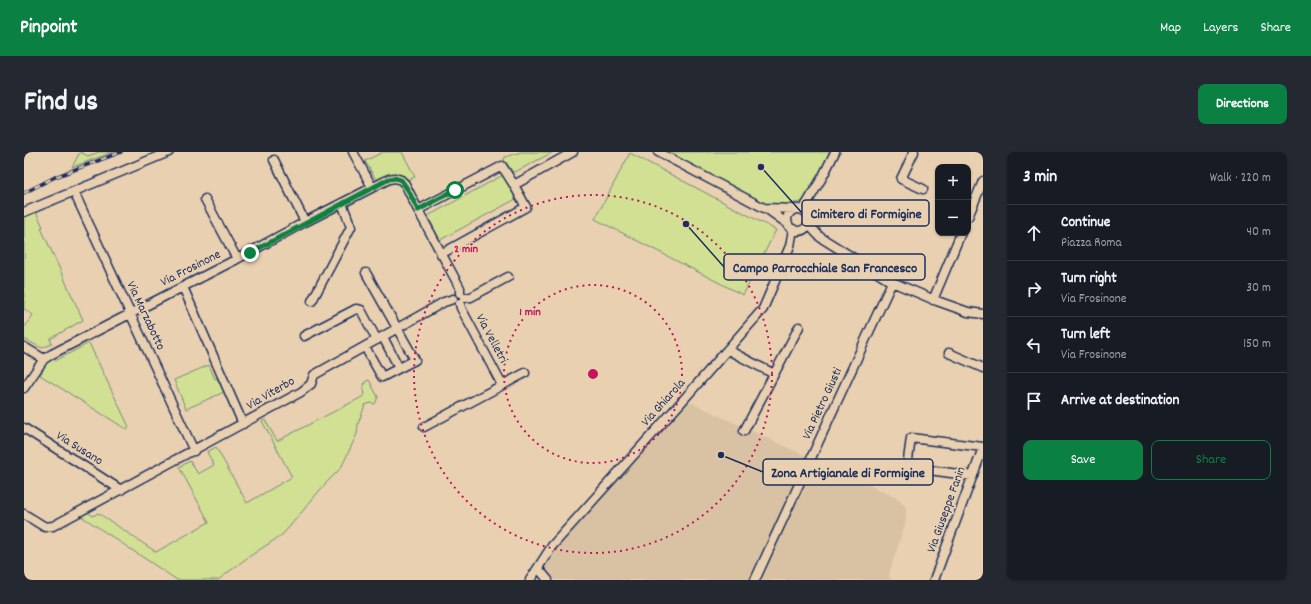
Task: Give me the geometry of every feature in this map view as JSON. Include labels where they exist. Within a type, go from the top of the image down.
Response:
[{"type":"street","points":[[24,212],[169,152]]},
{"type":"street","points":[[353,152],[372,187]]},
{"type":"street","points":[[514,185],[573,152]]},
{"type":"street","points":[[658,152],[764,208],[796,230],[803,229],[808,224],[808,215],[799,210],[764,208]]},
{"type":"street","name":"Via Ghiarola","points":[[530,580],[552,546],[763,309],[790,246],[790,227],[788,217],[792,211],[799,210],[823,176],[834,152]]},
{"type":"street","points":[[914,152],[901,179],[922,189]]},
{"type":"street","points":[[274,160],[306,222]]},
{"type":"street","points":[[418,210],[502,166],[526,206],[441,254]]},
{"type":"street","name":"Via Frosinone","points":[[44,359],[389,179],[395,178],[401,180],[408,190],[441,254]]},
{"type":"street","points":[[971,210],[983,181]]},
{"type":"street","name":"Via Marzabotto","points":[[74,192],[194,451]]},
{"type":"street","points":[[205,199],[237,259]]},
{"type":"street","points":[[312,301],[351,227],[342,203]]},
{"type":"street","points":[[808,224],[820,237],[892,282],[933,300],[968,312],[983,314]]},
{"type":"street","points":[[933,300],[960,236]]},
{"type":"street","name":"Via Velletri","points":[[441,254],[460,288],[459,298],[461,308],[502,385]]},
{"type":"street","points":[[365,346],[382,377],[415,360],[366,272]]},
{"type":"street","name":"Via Viterbo","points":[[24,514],[41,525],[48,527],[121,490],[301,392],[311,384],[314,375],[444,302],[459,298],[471,297],[508,278]]},
{"type":"street","name":"Via Pietro Giusti","points":[[755,580],[892,282]]},
{"type":"street","points":[[183,287],[242,424]]},
{"type":"street","points":[[304,336],[356,309],[359,309],[399,368]]},
{"type":"street","points":[[744,431],[799,327]]},
{"type":"street","points":[[24,347],[44,359],[24,388]]},
{"type":"street","points":[[728,350],[774,374]]},
{"type":"street","points":[[949,353],[983,368]]},
{"type":"street","name":"Via Velletri","points":[[424,427],[525,372]]},
{"type":"street","name":"Via Susano","points":[[24,428],[121,490]]},
{"type":"street","points":[[973,476],[907,467],[911,438],[983,448]]},
{"type":"street","name":"Via Giuseppe Fanin","points":[[934,580],[973,476],[980,464],[983,448]]},
{"type":"street","points":[[538,568],[548,580]]},
{"type":"shaded area","points":[[692,403],[899,499],[906,508],[906,521],[890,571],[889,576],[891,580],[530,580],[677,411],[684,404]]},
{"type":"green space","points":[[80,152],[88,156],[99,152],[113,152],[72,167]]},
{"type":"green space","points":[[383,152],[402,152],[415,177],[407,180],[404,176],[397,175],[380,181],[375,178],[365,161]]},
{"type":"green space","points":[[521,152],[553,152],[513,172],[504,160],[505,157]]},
{"type":"green space","points":[[667,152],[830,152],[807,199],[775,209]]},
{"type":"green space","points":[[630,153],[776,230],[743,295],[595,219]]},
{"type":"green space","points":[[503,175],[516,199],[440,240],[428,216]]},
{"type":"green space","points":[[36,212],[43,227],[41,228],[83,320],[50,339],[52,344],[42,348],[24,339],[24,328],[33,315],[24,309],[24,221],[27,216]]},
{"type":"green space","points":[[89,343],[129,427],[126,429],[40,375],[44,369],[40,366],[52,355],[55,361]]},
{"type":"green space","points":[[209,365],[215,379],[217,378],[224,392],[186,409],[174,380]]},
{"type":"green space","points":[[369,380],[378,397],[375,404],[371,403],[365,405],[358,424],[357,434],[341,468],[325,484],[282,535],[247,558],[218,580],[177,580],[78,514],[85,510],[93,516],[98,513],[156,552],[209,522],[179,467],[190,461],[198,474],[214,465],[207,452],[216,447],[247,503],[292,477],[262,421],[265,420],[277,441],[364,396],[363,389],[365,382]]},
{"type":"railway","points":[[24,193],[55,177],[121,152]]},
{"type":"place","name":"Cimitero di Formigine","points":[[761,167]]},
{"type":"place","name":"Campo Parrocchiale San Francesco","points":[[686,224]]},
{"type":"place","name":"Zona Artigianale di Formigine","points":[[721,455]]},
{"type":"route","points":[[250,253],[389,179],[395,178],[401,180],[405,184],[418,210],[455,190]]}]
